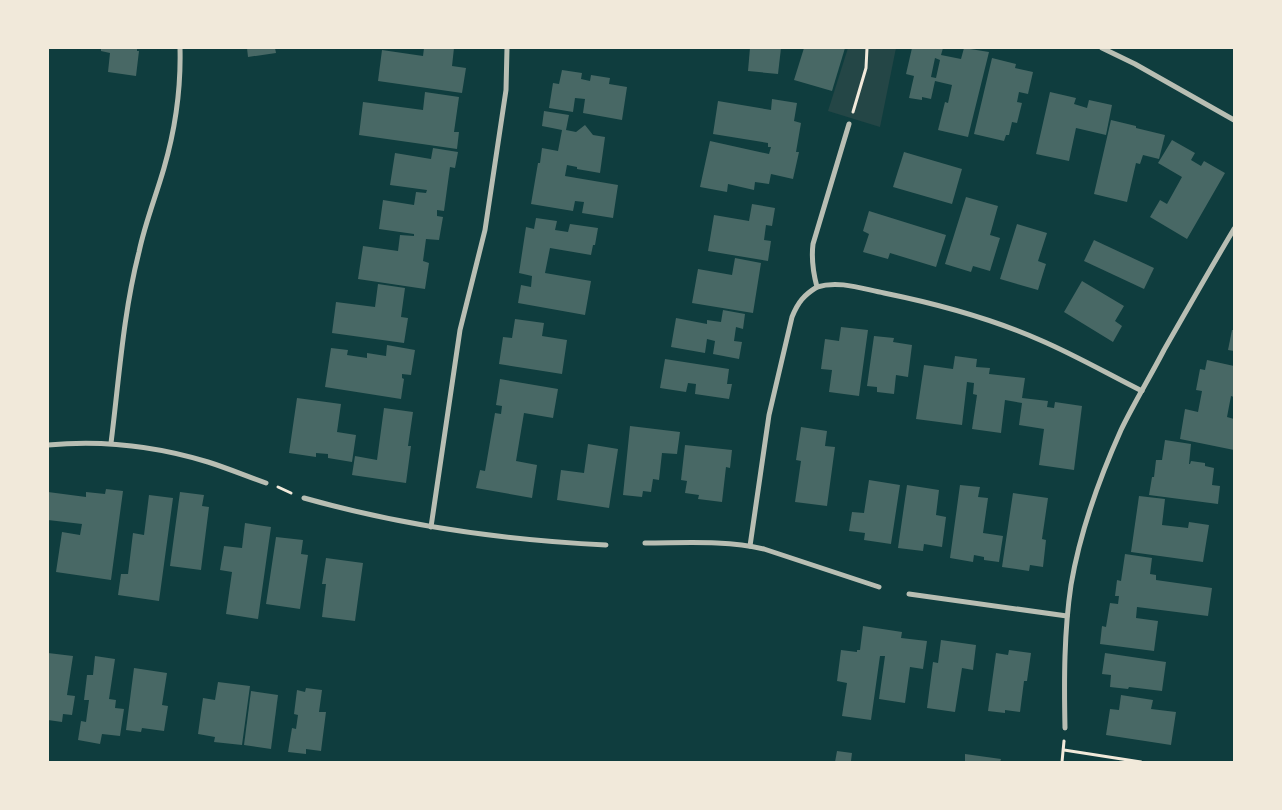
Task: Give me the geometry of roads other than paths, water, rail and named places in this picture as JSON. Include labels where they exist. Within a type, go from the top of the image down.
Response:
[{"type":"street","points":[[111,444],[130,292],[139,250],[172,138],[180,48]]},
{"type":"street","points":[[431,527],[460,330],[485,230],[506,90],[506,48]]},
{"type":"street","points":[[1102,48],[1135,64],[1234,120]]},
{"type":"street","points":[[817,287],[811,257],[813,244],[849,124]]},
{"type":"street","points":[[1065,728],[1064,656],[1067,616],[1079,549],[1091,508],[1122,429],[1234,229]]},
{"type":"street","points":[[750,546],[769,415],[792,317],[797,303],[817,287],[836,284],[860,288],[952,309],[996,322],[1041,340],[1142,391]]},
{"type":"street","points":[[48,445],[111,444],[164,451],[207,462],[266,483]]},
{"type":"street","points":[[304,498],[356,513],[431,527],[523,539],[606,544]]},
{"type":"street","points":[[645,543],[728,543],[750,546],[879,587]]},
{"type":"street","points":[[909,594],[1067,616]]}]
